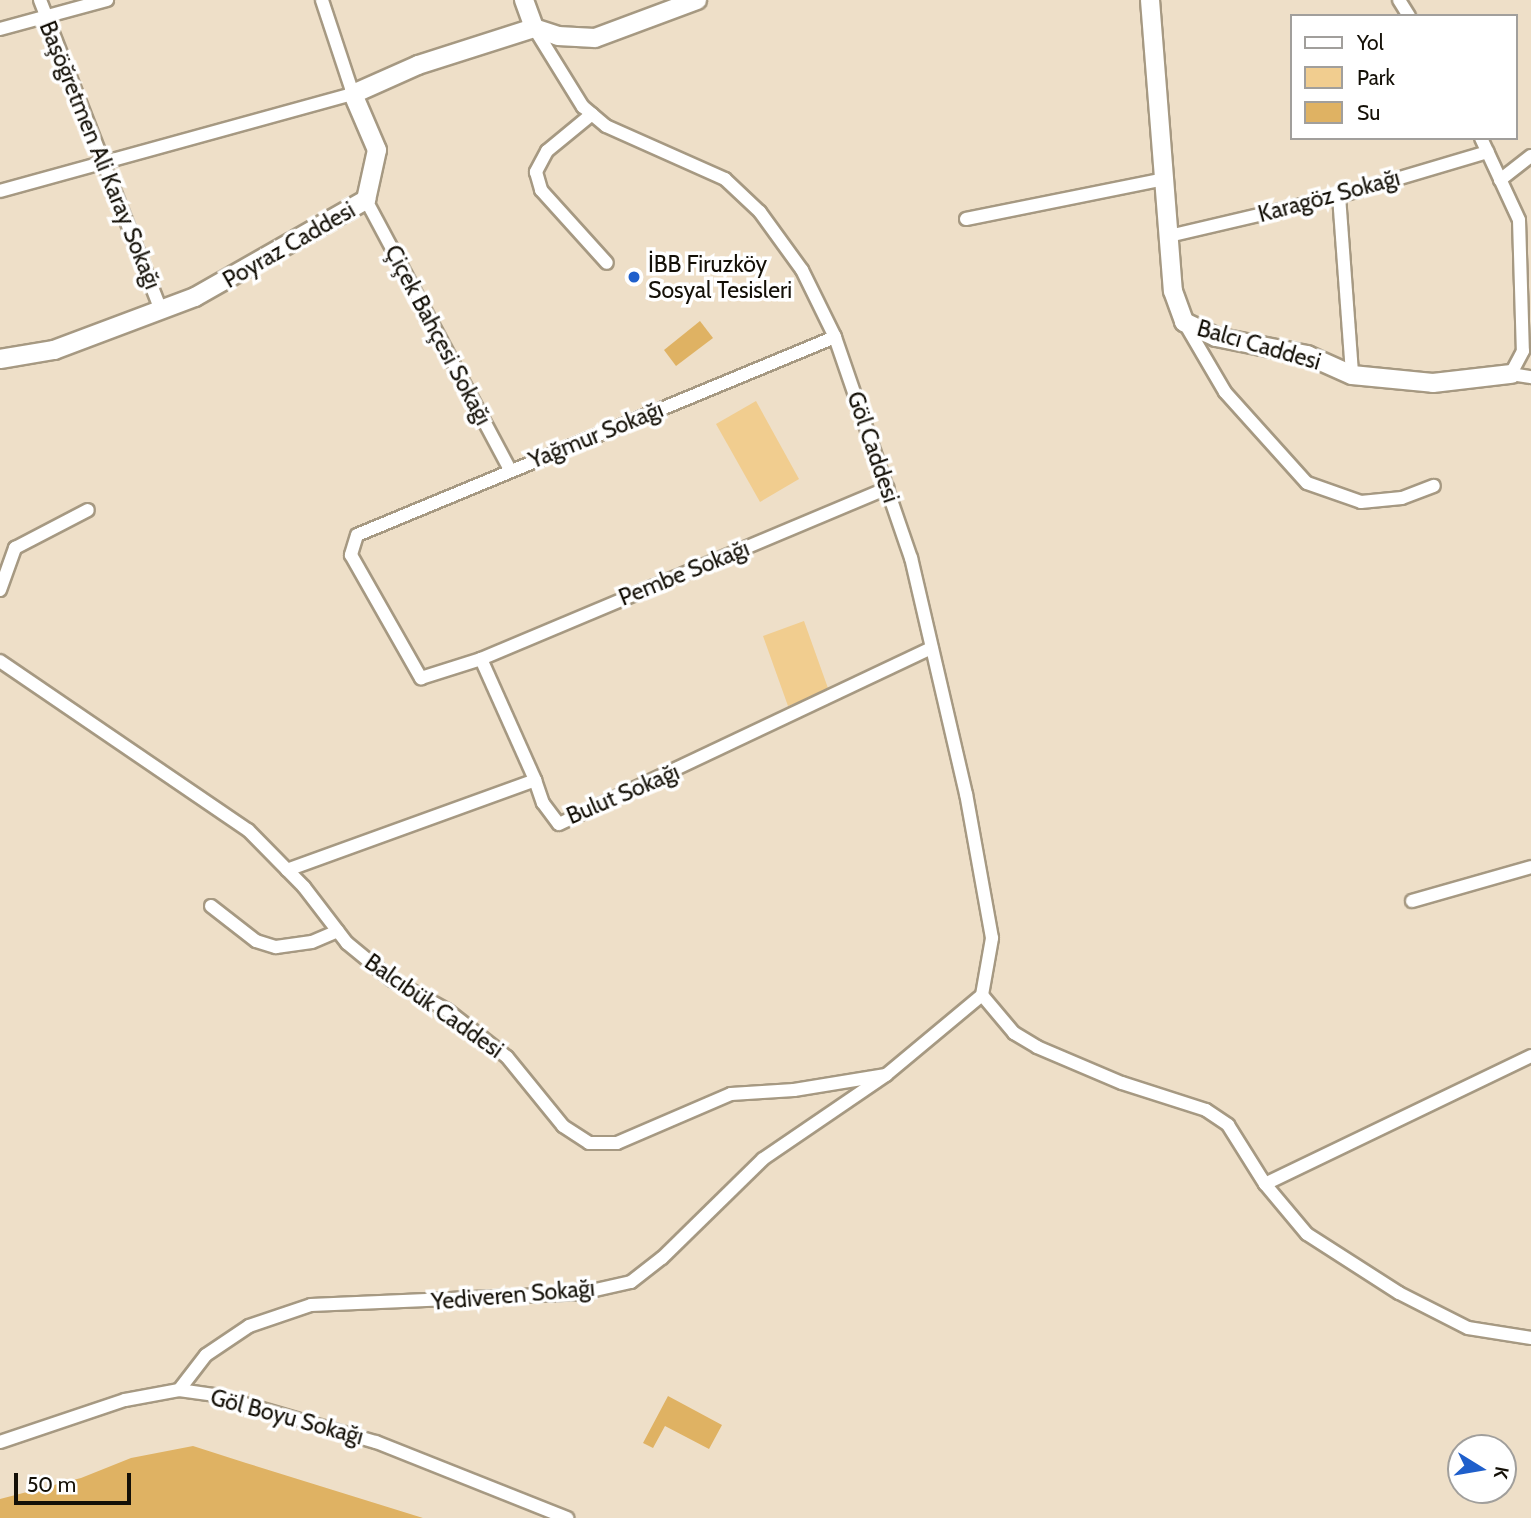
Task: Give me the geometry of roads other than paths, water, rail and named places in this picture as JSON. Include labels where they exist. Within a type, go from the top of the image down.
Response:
[{"type":"street","name":"Başöğretmen Ali Karay Sokağı","points":[[40,0],[161,310]]},
{"type":"street","points":[[0,29],[107,0]]},
{"type":"street","points":[[322,0],[354,94]]},
{"type":"street","points":[[524,0],[534,28]]},
{"type":"street","points":[[0,191],[354,94],[418,65],[534,28],[558,36],[595,38],[696,0]]},
{"type":"street","name":"Balcı Caddesi","points":[[1150,0],[1158,65],[1173,292],[1184,323],[1216,337],[1307,355],[1352,375],[1433,383],[1511,374],[1531,377]]},
{"type":"street","name":"Göl Caddesi","points":[[534,28],[592,114],[606,126],[725,179],[760,212],[803,270],[835,337],[911,558],[989,901],[992,938],[982,995]]},
{"type":"street","name":"Poyraz Caddesi","points":[[0,359],[54,350],[161,310],[252,269],[366,200],[377,150],[354,94]]},
{"type":"street","points":[[592,114],[547,151],[536,172],[541,190],[607,263]]},
{"type":"street","points":[[1482,140],[1519,220],[1527,348],[1511,374]]},
{"type":"street","name":"Karagöz Sokağı","points":[[1169,236],[1339,196],[1488,152]]},
{"type":"street","points":[[1500,180],[1531,156]]},
{"type":"street","points":[[966,219],[1164,179]]},
{"type":"street","points":[[1339,196],[1352,375]]},
{"type":"street","name":"Çiçek Bahçesi Sokağı","points":[[366,200],[510,470]]},
{"type":"street","points":[[1184,323],[1225,392],[1307,483],[1361,502],[1402,498],[1434,486]]},
{"type":"street","name":"Yağmur Sokağı","points":[[421,678],[351,555],[357,535],[835,337]]},
{"type":"street","name":"Pembe Sokağı","points":[[421,678],[481,659],[888,488]]},
{"type":"street","points":[[0,590],[15,548],[88,510]]},
{"type":"street","name":"Bulut Sokağı","points":[[535,780],[543,803],[559,824],[932,648]]},
{"type":"street","points":[[287,870],[535,780],[481,659]]},
{"type":"street","name":"Balcıbük Caddesi","points":[[0,662],[248,831],[287,870],[338,931],[392,980],[447,1010],[507,1057],[563,1126],[589,1143],[617,1143],[731,1094],[794,1090],[886,1075]]},
{"type":"street","points":[[1412,901],[1531,867]]},
{"type":"street","points":[[211,906],[256,941],[276,947],[312,942],[338,931]]},
{"type":"street","points":[[886,1075],[982,995],[1014,1032],[1037,1046],[1122,1083],[1206,1110],[1228,1125],[1265,1184],[1307,1234],[1399,1293],[1468,1328],[1531,1338]]},
{"type":"street","points":[[1265,1184],[1531,1056]]},
{"type":"street","name":"Yediveren Sokağı","points":[[179,1390],[206,1355],[249,1326],[311,1305],[582,1293],[631,1282],[662,1258],[763,1159],[886,1075]]},
{"type":"street","name":"Göl Boyu Sokağı","points":[[0,1442],[125,1400],[179,1390],[214,1395],[376,1442],[567,1518]]},
{"type":"water","points":[[700,321],[713,338],[676,366],[664,350]]},
{"type":"water","points":[[668,1396],[722,1425],[709,1449],[665,1426],[653,1448],[643,1443]]},
{"type":"water","points":[[193,1446],[423,1518],[0,1518],[0,1499],[81,1478],[131,1458]]},
{"type":"place","name":"İBB Firuzköy Sosyal Tesisleri","points":[[634,277]]}]
